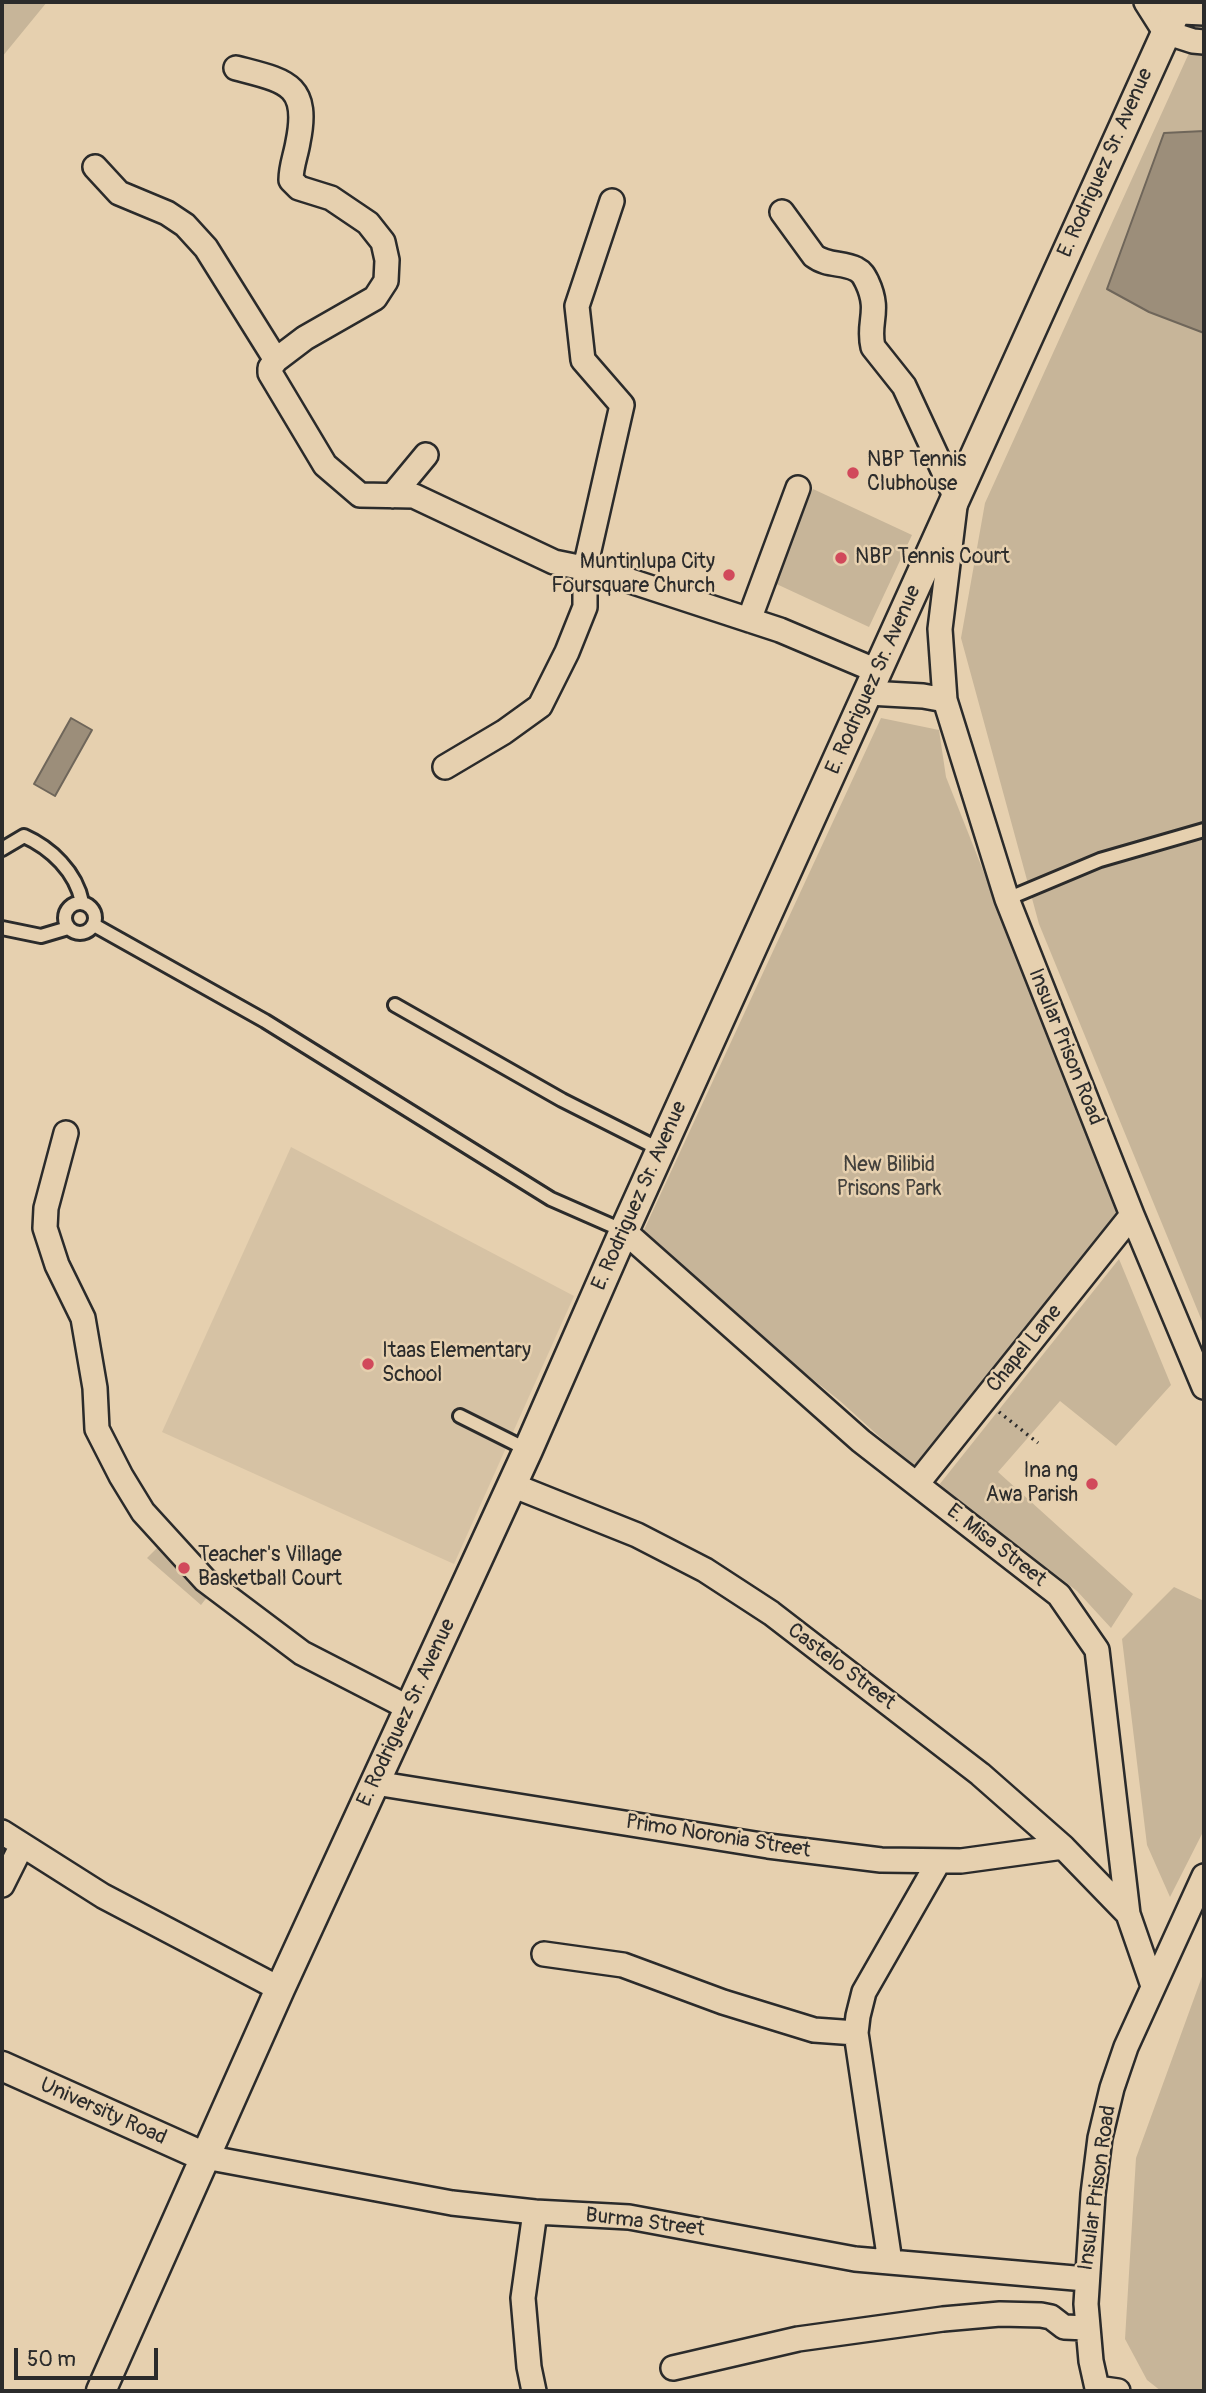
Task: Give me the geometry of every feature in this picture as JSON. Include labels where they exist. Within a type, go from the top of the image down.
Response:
[{"type":"street","points":[[1164,12],[1204,13]]},
{"type":"street","points":[[1164,12],[1193,41],[1204,42]]},
{"type":"street","name":"E. Rodriguez Sr. Avenue","points":[[101,2391],[280,1989],[528,1450],[624,1231],[956,498],[1164,12]]},
{"type":"street","points":[[236,68],[282,83],[299,98],[302,106],[299,140],[291,180],[299,188],[331,198],[368,223],[383,242],[387,260],[386,281],[375,298],[305,338],[276,360],[270,368],[270,373],[325,465],[360,495],[414,496],[554,562],[603,572],[779,630],[873,682],[923,696],[945,699]]},
{"type":"street","points":[[95,167],[119,193],[167,213],[185,225],[206,248],[276,360]]},
{"type":"street","points":[[445,767],[504,732],[540,706],[567,652],[585,607],[584,568],[622,405],[583,360],[577,306],[612,201]]},
{"type":"street","points":[[782,212],[821,262],[849,267],[863,274],[873,295],[873,347],[904,386],[956,498]]},
{"type":"street","points":[[392,496],[426,455]]},
{"type":"street","points":[[749,620],[797,488]]},
{"type":"street","name":"Insular Prison Road","points":[[956,498],[940,629],[945,699],[1007,899],[1132,1215],[1204,1387]]},
{"type":"street","points":[[66,1133],[46,1208],[45,1228],[57,1265],[83,1318],[95,1388],[97,1429],[121,1476],[143,1511],[205,1580],[302,1653],[409,1708]]},
{"type":"street","name":"Chapel Lane","points":[[917,1484],[1132,1215]]},
{"type":"street","name":"E. Misa Street","points":[[624,1231],[861,1441],[1059,1595],[1097,1650],[1128,1914],[1153,1986]]},
{"type":"street","name":"Castelo Street","points":[[512,1485],[637,1535],[705,1570],[771,1613],[981,1774],[1063,1847],[1128,1914]]},
{"type":"street","name":"Primo Noronia Street","points":[[375,1783],[768,1846],[881,1860],[961,1861],[1063,1847]]},
{"type":"street","points":[[2,1832],[103,1896],[280,1989]]},
{"type":"street","points":[[2,1885],[22,1845]]},
{"type":"street","points":[[890,2262],[856,2033],[858,2016],[864,1992],[939,1861]]},
{"type":"street","name":"Insular Prison Road","points":[[1104,2390],[1087,2328],[1086,2279],[1093,2194],[1103,2125],[1126,2047],[1204,1877]]},
{"type":"street","points":[[544,1954],[623,1965],[723,2002],[814,2030],[856,2033]]},
{"type":"street","name":"University Road","points":[[2,2066],[205,2157]]},
{"type":"street","name":"Burma Street","points":[[205,2157],[452,2203],[535,2213],[629,2217],[855,2259],[1086,2279]]},
{"type":"street","points":[[534,2391],[528,2367],[523,2298],[535,2213]]},
{"type":"street","points":[[673,2368],[798,2339],[943,2319],[1000,2314],[1041,2315],[1051,2317],[1064,2328],[1087,2328]]},
{"type":"lane","points":[[1007,899],[1101,860],[1204,830]]},
{"type":"lane","points":[[2,849],[24,836],[41,844],[67,869],[80,890],[82,902],[94,911],[94,925],[87,932],[76,933],[68,928],[64,916],[70,905],[82,902]]},
{"type":"lane","points":[[94,925],[276,1028],[551,1199],[624,1231]]},
{"type":"lane","points":[[2,928],[41,936],[68,928]]},
{"type":"lane","points":[[395,1005],[562,1100],[661,1151]]},
{"type":"lane","points":[[460,1416],[528,1450]]},
{"type":"path","points":[[984,1400],[1038,1443]]},
{"type":"shaded area","points":[[1204,131],[1204,333],[1149,312],[1107,289],[1164,133]]},
{"type":"shaded area","points":[[71,718],[92,730],[55,796],[34,784]]},
{"type":"shaded area","name":"Itaas Elementary School","points":[[291,1147],[574,1296],[454,1564],[162,1432]]},
{"type":"green space","points":[[2,2],[47,2],[2,57]]},
{"type":"green space","points":[[1204,52],[1204,1326],[1039,924],[961,638],[985,503],[1189,53]]},
{"type":"green space","name":"NBP Tennis Court","points":[[813,489],[912,535],[869,627],[770,581]]},
{"type":"green space","name":"New Bilibid Prisons Park","points":[[881,718],[939,730],[946,777],[1119,1213],[913,1467],[643,1232]]},
{"type":"green space","points":[[1119,1259],[1171,1385],[1116,1446],[1060,1401],[998,1472],[1133,1594],[1111,1628],[1077,1591],[939,1485]]},
{"type":"green space","name":"Teacher's Village Basketball Court","points":[[171,1534],[221,1579],[201,1605],[147,1558]]},
{"type":"green space","points":[[1174,1587],[1204,1601],[1204,1830],[1170,1897],[1147,1845],[1122,1639]]},
{"type":"green space","points":[[1204,1971],[1204,2391],[1161,2391],[1147,2380],[1125,2339],[1136,2158]]},
{"type":"place","name":"NBP Tennis Clubhouse","points":[[853,473]]},
{"type":"place","name":"NBP Tennis Court","points":[[841,558]]},
{"type":"place","name":"Muntinlupa City Foursquare Church","points":[[729,575]]},
{"type":"place","name":"Itaas Elementary School","points":[[368,1364]]},
{"type":"place","name":"Ina ng Awa Parish","points":[[1092,1484]]},
{"type":"place","name":"Teacher's Village Basketball Court","points":[[184,1568]]}]
